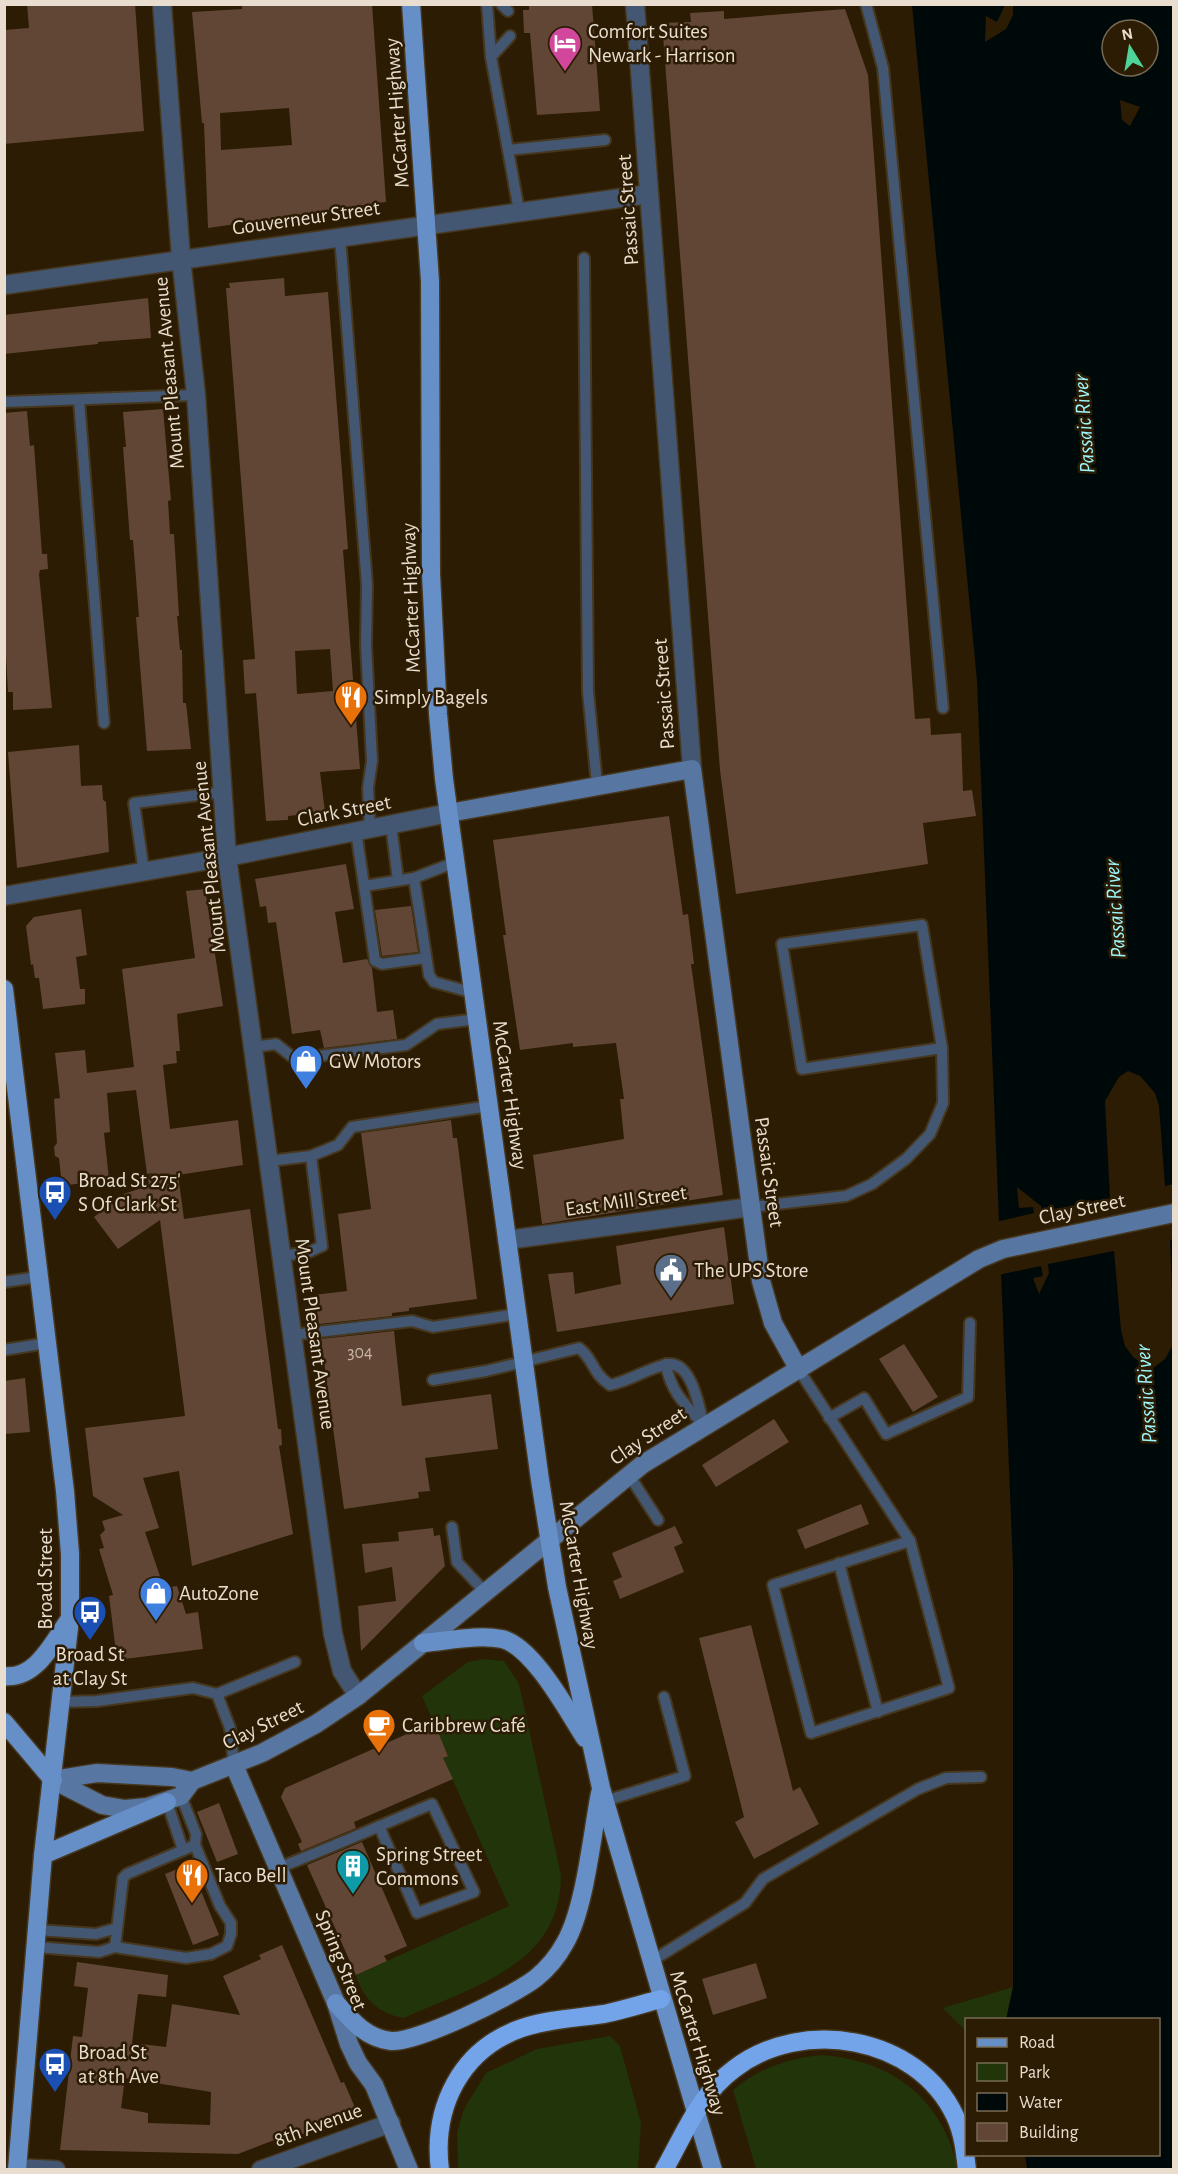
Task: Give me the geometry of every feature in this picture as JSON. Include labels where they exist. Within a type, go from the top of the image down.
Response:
[{"type":"highway","points":[[440,2169],[439,2135],[445,2103],[455,2081],[480,2052],[502,2037],[536,2024],[612,2012],[661,1999]]},
{"type":"highway","points":[[664,2169],[673,2160],[695,2112],[724,2076],[763,2051],[811,2039],[848,2040],[894,2056],[940,2093],[958,2125],[967,2169]]},
{"type":"main road","name":"McCarter Highway","points":[[411,4],[427,224],[432,358],[433,612],[438,714],[449,813],[517,1314],[549,1540],[591,1746],[650,1962],[712,2169]]},
{"type":"main road","name":"Clark Street","points":[[449,813],[692,769]]},
{"type":"main road","name":"Passaic Street","points":[[692,769],[751,1207],[768,1310],[779,1336],[799,1370]]},
{"type":"main road","name":"Broad Street","points":[[4,989],[11,1106],[47,1343],[68,1532],[70,1619],[43,1856],[13,2167]]},
{"type":"main road","name":"Clay Street","points":[[53,1780],[97,1773],[172,1777],[192,1781],[234,1766],[316,1724],[358,1696],[628,1475],[704,1426],[994,1252],[1173,1213]]},
{"type":"main road","points":[[4,1676],[20,1676],[33,1669],[70,1619]]},
{"type":"main road","points":[[423,1643],[495,1638],[516,1645],[530,1657],[591,1746]]},
{"type":"main road","points":[[4,1722],[53,1780],[113,1808],[136,1808],[174,1799]]},
{"type":"main road","name":"Spring Street","points":[[234,1766],[336,2003],[354,2054],[374,2085],[409,2169]]},
{"type":"main road","points":[[43,1856],[174,1799],[192,1781]]},
{"type":"main road","points":[[336,2003],[368,2034],[399,2041],[442,2025],[512,1993],[536,1977],[556,1956],[572,1929],[603,1795]]},
{"type":"street","name":"Mount Pleasant Avenue","points":[[162,4],[181,258],[196,395],[228,857],[333,1634],[342,1671],[358,1696]]},
{"type":"street","name":"Passaic Street","points":[[635,4],[692,769]]},
{"type":"street","name":"Gouverneur Street","points":[[4,285],[181,258],[649,194]]},
{"type":"street","name":"Clark Street","points":[[4,896],[228,857],[449,813]]},
{"type":"street","name":"East Mill Street","points":[[507,1240],[751,1207]]},
{"type":"street","name":"8th Avenue","points":[[261,2169],[391,2122]]},
{"type":"street","points":[[13,2167],[56,2169]]},
{"type":"lane","points":[[487,4],[491,57],[519,211]]},
{"type":"lane","points":[[866,4],[883,68],[942,708]]},
{"type":"lane","points":[[491,57],[510,36]]},
{"type":"lane","points":[[508,150],[605,140]]},
{"type":"lane","points":[[340,237],[367,585],[366,645],[372,761],[363,830],[364,886],[375,961],[382,964],[426,958]]},
{"type":"lane","points":[[584,258],[588,691],[597,785]]},
{"type":"lane","points":[[4,402],[196,395]]},
{"type":"lane","points":[[79,400],[104,723]]},
{"type":"lane","points":[[144,872],[134,803],[223,792]]},
{"type":"lane","points":[[391,825],[398,880]]},
{"type":"lane","points":[[364,886],[414,878],[456,862]]},
{"type":"lane","points":[[414,878],[429,975],[434,982],[474,993]]},
{"type":"lane","points":[[751,1207],[846,1196],[872,1184],[906,1159],[930,1134],[943,1103],[942,1048],[922,925],[782,944],[802,1069],[942,1048]]},
{"type":"lane","points":[[253,1047],[276,1044],[296,1059],[406,1045],[437,1024],[477,1019]]},
{"type":"lane","points":[[269,1161],[311,1156],[338,1145],[352,1127],[489,1106]]},
{"type":"lane","points":[[282,1256],[309,1252],[322,1246],[311,1156]]},
{"type":"lane","points":[[4,1282],[38,1277]]},
{"type":"lane","points":[[292,1335],[412,1321],[433,1328],[517,1314]]},
{"type":"lane","points":[[829,1418],[864,1398],[886,1434],[968,1397],[970,1323]]},
{"type":"lane","points":[[4,1350],[47,1343]]},
{"type":"lane","points":[[434,1380],[486,1371],[579,1348],[586,1354],[597,1376],[610,1385],[631,1380],[666,1364],[678,1366],[689,1376],[704,1426]]},
{"type":"lane","points":[[666,1364],[669,1381],[677,1396],[704,1426]]},
{"type":"lane","points":[[799,1370],[910,1541],[949,1688],[811,1733],[773,1585],[910,1541]]},
{"type":"lane","points":[[628,1475],[658,1520]]},
{"type":"lane","points":[[452,1527],[458,1562],[484,1592]]},
{"type":"lane","points":[[839,1563],[878,1712]]},
{"type":"lane","points":[[61,1702],[97,1701],[193,1688],[218,1694],[295,1662]]},
{"type":"lane","points":[[218,1694],[230,1728],[234,1766]]},
{"type":"lane","points":[[603,1795],[685,1776],[664,1697]]},
{"type":"lane","points":[[650,1962],[745,1903],[762,1880],[918,1789],[946,1779],[981,1777]]},
{"type":"lane","points":[[36,1939],[99,1952],[115,1947],[186,1958],[212,1954],[227,1946],[231,1934],[231,1923],[220,1905],[195,1845],[196,1834],[174,1799]]},
{"type":"lane","points":[[174,1799],[183,1850]]},
{"type":"lane","points":[[278,1868],[379,1826],[432,1804],[474,1892],[417,1913],[379,1826]]},
{"type":"lane","points":[[115,1947],[123,1878],[127,1874],[195,1845]]},
{"type":"lane","points":[[36,1939],[96,1934],[117,1928]]},
{"type":"green space","points":[[484,1659],[504,1661],[519,1684],[561,1875],[557,1906],[546,1931],[530,1952],[508,1969],[484,1983],[404,2018],[395,2016],[373,2004],[363,1991],[356,1975],[509,1906],[443,1758],[448,1755],[422,1696],[468,1662]]},
{"type":"green space","points":[[1013,1987],[1006,2018],[965,2018],[965,2030],[943,2008]]},
{"type":"green space","points":[[610,2036],[620,2046],[641,2123],[638,2169],[458,2169],[457,2132],[464,2109],[486,2073],[537,2049]]},
{"type":"green space","points":[[821,2055],[847,2058],[871,2065],[911,2088],[927,2103],[940,2122],[958,2169],[756,2169],[733,2090],[763,2070],[797,2059]]},
{"type":"water","name":"Passaic River","points":[[912,5],[1173,5],[1173,2169],[1027,2169],[1025,2156],[1160,2156],[1160,2018],[1006,2018],[1013,1987],[1013,1567],[977,681]]},
{"type":"pier","points":[[1005,5],[1013,5],[1013,15],[1006,29],[985,42],[986,16],[997,22]]},
{"type":"pier","points":[[1120,100],[1140,107],[1130,126],[1122,120]]},
{"type":"pier","points":[[1128,1071],[1140,1076],[1155,1093],[1159,1106],[1165,1186],[1173,1184],[1173,1239],[1170,1240],[1174,1343],[1165,1359],[1152,1369],[1134,1358],[1125,1346],[1121,1330],[1114,1251],[1048,1264],[1049,1273],[1039,1294],[1033,1278],[1043,1276],[1041,1266],[998,1275],[996,1222],[1034,1213],[1033,1207],[1019,1208],[1017,1187],[1041,1206],[1042,1212],[1110,1198],[1105,1101],[1119,1077]]},
{"type":"building","points":[[27,4],[135,4],[144,131],[4,144],[4,30],[29,28]]},
{"type":"building","points":[[242,4],[372,4],[386,202],[208,228],[204,123],[202,123],[192,12],[242,9]],"holes":[[[289,108],[292,145],[221,150],[220,113]]]},
{"type":"building","name":"Comfort Suites Newark - Harrison","points":[[529,4],[592,4],[600,111],[537,115],[530,33],[524,33],[523,10],[529,10]]},
{"type":"building","points":[[845,9],[868,75],[915,719],[930,718],[931,735],[961,733],[963,791],[972,790],[976,816],[923,823],[928,864],[736,894],[720,770],[662,23],[691,22],[690,13],[724,11],[724,19]]},
{"type":"building","points":[[284,278],[285,296],[328,292],[348,549],[343,550],[360,769],[320,772],[325,812],[288,816],[288,820],[266,821],[256,693],[245,694],[243,660],[255,659],[226,288],[230,288],[229,283]],"holes":[[[330,649],[333,691],[297,694],[295,651]]]},
{"type":"building","points":[[148,298],[151,338],[4,354],[4,315]]},
{"type":"building","points":[[163,409],[171,500],[168,501],[170,534],[174,534],[179,616],[177,616],[180,650],[182,650],[183,703],[186,703],[191,749],[147,751],[136,617],[139,617],[133,540],[130,540],[123,447],[126,447],[123,412]]},
{"type":"building","points":[[27,411],[30,446],[34,445],[42,554],[47,554],[48,569],[40,570],[39,574],[52,708],[13,710],[13,692],[8,692],[4,619],[4,413]]},
{"type":"building","points":[[79,745],[81,786],[102,785],[103,800],[106,802],[109,852],[17,868],[8,752]]},
{"type":"building","points":[[669,816],[683,915],[688,914],[694,964],[691,964],[723,1195],[542,1224],[533,1155],[624,1139],[620,1099],[624,1099],[616,1043],[573,1047],[573,1043],[520,1050],[503,935],[506,935],[493,840]]},
{"type":"building","points":[[346,864],[354,909],[335,912],[343,963],[367,959],[372,968],[377,1012],[393,1010],[397,1039],[324,1048],[320,1030],[292,1034],[276,922],[268,923],[266,906],[260,907],[255,879]]},
{"type":"building","points":[[205,889],[223,1006],[177,1014],[180,1051],[176,1051],[177,1063],[163,1065],[170,1129],[238,1120],[243,1165],[178,1175],[184,1219],[250,1209],[278,1429],[281,1429],[282,1445],[279,1446],[293,1534],[192,1566],[179,1471],[143,1478],[159,1528],[145,1532],[164,1588],[177,1586],[186,1614],[198,1612],[203,1649],[117,1660],[109,1596],[113,1595],[99,1549],[104,1548],[100,1535],[105,1530],[102,1521],[123,1515],[93,1496],[85,1428],[185,1416],[160,1220],[118,1249],[94,1217],[126,1193],[149,1186],[148,1179],[144,1179],[153,1173],[147,1174],[136,1090],[107,1093],[110,1132],[104,1133],[109,1179],[62,1186],[59,1158],[55,1156],[54,1147],[57,1143],[54,1099],[60,1098],[55,1053],[85,1050],[87,1073],[134,1067],[122,969],[195,958],[186,891]]},
{"type":"building","points":[[411,906],[418,952],[382,956],[375,910]]},
{"type":"building","points":[[81,909],[87,955],[76,957],[80,989],[85,989],[85,1004],[43,1009],[39,978],[35,978],[33,964],[31,965],[26,926],[34,917]]},
{"type":"building","points":[[451,1120],[453,1138],[457,1138],[477,1299],[409,1308],[409,1311],[392,1313],[392,1316],[319,1324],[314,1295],[347,1291],[338,1214],[371,1209],[361,1133]]},
{"type":"building","points":[[724,1227],[734,1304],[557,1332],[548,1274],[573,1272],[575,1294],[621,1284],[616,1246]]},
{"type":"building","points":[[394,1331],[402,1406],[491,1394],[498,1449],[425,1458],[430,1491],[418,1492],[419,1498],[344,1509],[321,1339]]},
{"type":"building","points":[[904,1344],[938,1397],[913,1412],[879,1359]]},
{"type":"building","points":[[25,1378],[30,1432],[4,1434],[4,1381]]},
{"type":"building","points":[[774,1419],[789,1442],[716,1487],[702,1465]]},
{"type":"building","points":[[861,1504],[869,1524],[805,1549],[797,1530]]},
{"type":"building","points":[[675,1526],[683,1543],[674,1547],[684,1572],[620,1599],[613,1581],[622,1577],[612,1553]]},
{"type":"building","points":[[433,1528],[434,1536],[440,1535],[445,1566],[361,1651],[358,1606],[396,1601],[392,1567],[365,1573],[362,1544],[399,1541],[398,1532]]},
{"type":"building","points":[[751,1625],[793,1791],[800,1787],[819,1824],[754,1859],[735,1822],[744,1817],[699,1638]]},
{"type":"building","points":[[434,1722],[448,1756],[443,1758],[453,1779],[354,1822],[356,1828],[301,1851],[298,1844],[302,1842],[281,1797],[285,1788]]},
{"type":"building","points":[[219,1803],[238,1854],[217,1862],[197,1812]]},
{"type":"building","points":[[362,1842],[407,1946],[384,1956],[387,1961],[356,1975],[307,1865]]},
{"type":"building","name":"Taco Bell","points":[[190,1864],[219,1935],[193,1945],[165,1874]]},
{"type":"building","points":[[282,1945],[341,2083],[344,2082],[356,2110],[340,2115],[341,2120],[334,2123],[300,2135],[298,2131],[238,2154],[60,2150],[73,2036],[82,2037],[88,1988],[74,1986],[77,1962],[168,1975],[166,1997],[138,1994],[132,2043],[166,2047],[172,2004],[240,2015],[223,1976],[261,1959],[259,1955]],"holes":[[[125,2078],[211,2092],[210,2125],[148,2123],[148,2113],[121,2108]]]},
{"type":"building","points":[[756,1963],[767,1998],[713,2015],[702,1979]]},
{"type":"place","name":"Comfort Suites Newark - Harrison","points":[[565,72]]},
{"type":"place","name":"Simply Bagels","points":[[351,726]]},
{"type":"place","name":"GW Motors","points":[[306,1090]]},
{"type":"place","name":"Broad St 275' S Of Clark St","points":[[55,1221]]},
{"type":"place","name":"The UPS Store","points":[[671,1299]]},
{"type":"place","name":"AutoZone","points":[[156,1622]]},
{"type":"place","name":"Broad St at Clay St","points":[[90,1641]]},
{"type":"place","name":"Caribbrew Café","points":[[379,1754]]},
{"type":"place","name":"Spring Street Commons","points":[[353,1895]]},
{"type":"place","name":"Taco Bell","points":[[192,1904]]},
{"type":"place","name":"Broad St at 8th Ave","points":[[55,2093]]}]
